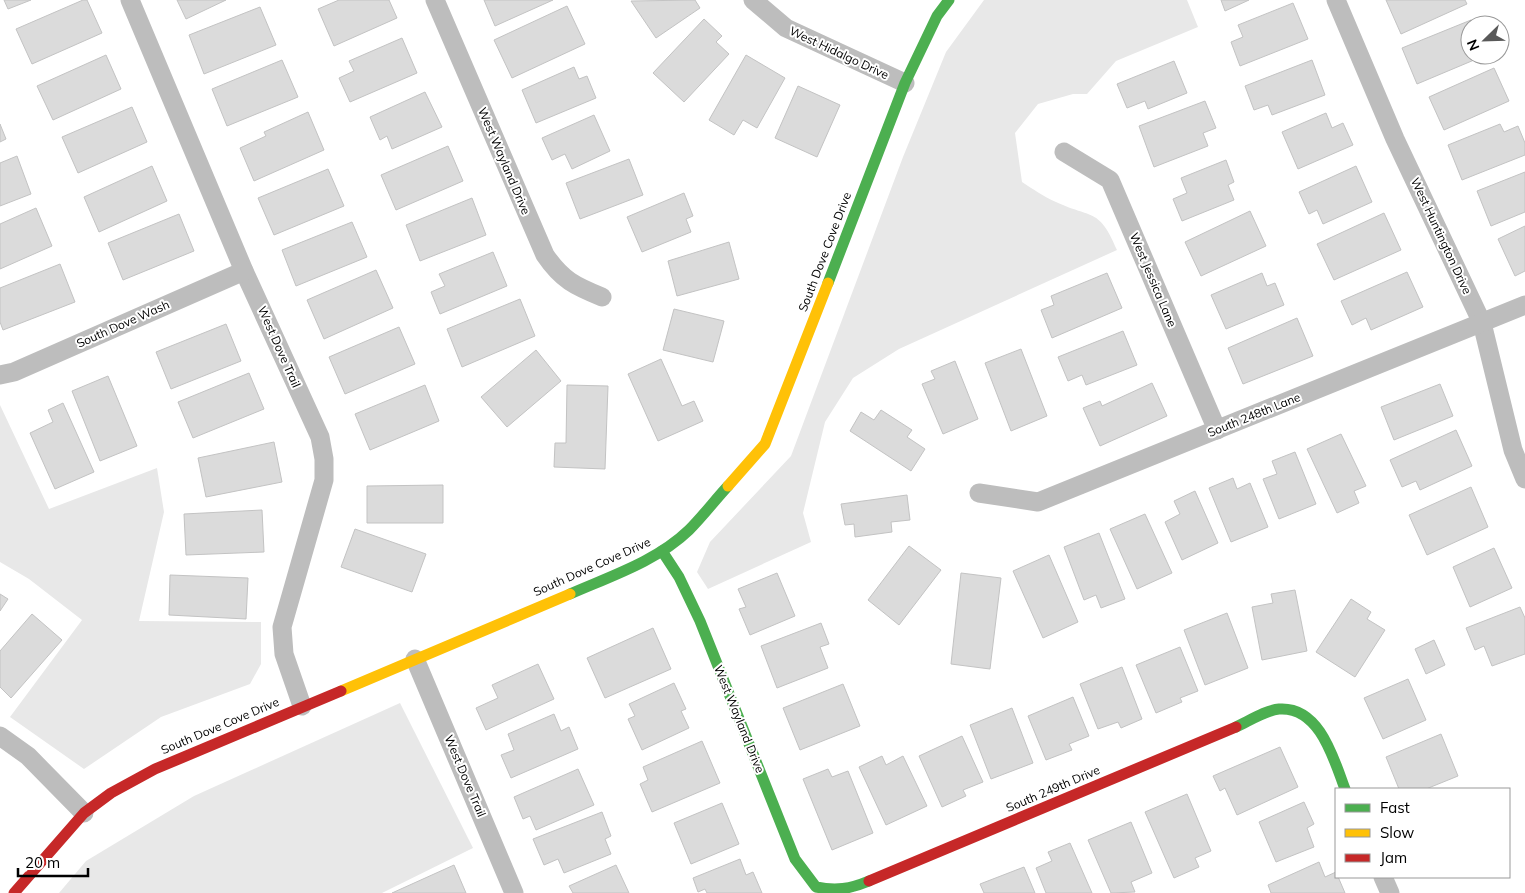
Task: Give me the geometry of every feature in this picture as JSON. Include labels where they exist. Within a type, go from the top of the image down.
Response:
[{"type":"street","name":"West Dove Trail","points":[[130,0],[244,271],[320,436],[324,459],[324,480],[282,627],[284,654],[302,706]]},
{"type":"street","name":"West Wayland Drive","points":[[435,0],[545,255],[556,272],[572,284],[602,297]]},
{"type":"street","name":"West Hidalgo Drive","points":[[753,0],[786,28],[905,83]]},
{"type":"street","name":"South Dove Cove Drive","points":[[14,893],[84,813],[111,793],[155,769],[619,573],[662,551],[689,530],[765,444],[905,83],[937,16],[949,0]]},
{"type":"street","name":"West Huntington Drive","points":[[1336,0],[1395,139],[1482,323],[1513,450],[1525,479]]},
{"type":"street","name":"West Jessica Lane","points":[[1064,152],[1110,180],[1217,430]]},
{"type":"street","name":"South Dove Wash","points":[[0,375],[14,372],[244,271]]},
{"type":"street","name":"South 248th Lane","points":[[979,493],[1038,502],[1525,305]]},
{"type":"street","name":"West Wayland Drive","points":[[662,551],[679,577],[700,621],[795,859],[816,887]]},
{"type":"street","name":"West Dove Trail","points":[[415,659],[514,893]]},
{"type":"street","name":"South 249th Drive","points":[[816,887],[831,890],[850,889],[1278,709],[1299,712],[1313,720],[1320,729],[1346,788]]},
{"type":"street","points":[[0,736],[28,756],[84,813]]},
{"type":"street","points":[[1383,878],[1390,893]]},
{"type":"shaded area","points":[[984,0],[1187,0],[1198,27],[1116,61],[1087,94],[1073,94],[1038,104],[1015,133],[1022,182],[1052,200],[1099,220],[1111,236],[1117,250],[899,349],[853,378],[825,422],[803,513],[811,542],[708,589],[697,572],[710,542],[791,456],[903,157],[946,52]]},
{"type":"shaded area","points":[[0,405],[49,509],[157,468],[164,512],[139,621],[261,622],[261,664],[250,684],[161,717],[84,769],[10,717],[82,620],[29,579],[0,562]]},
{"type":"shaded area","points":[[400,703],[473,848],[382,893],[59,893],[86,861],[194,796]]},
{"type":"building","points":[[4,0],[31,0],[8,9]]},
{"type":"building","points":[[83,0],[87,0],[102,33],[32,64],[16,29]]},
{"type":"building","points":[[177,0],[226,0],[186,19]]},
{"type":"building","points":[[339,0],[389,0],[397,18],[334,46],[318,9]]},
{"type":"building","points":[[484,0],[553,0],[495,26]]},
{"type":"building","points":[[695,0],[700,8],[656,38],[631,1]]},
{"type":"building","points":[[1221,0],[1249,0],[1225,11]]},
{"type":"building","points":[[1386,0],[1465,0],[1467,4],[1401,34]]},
{"type":"building","points":[[1293,3],[1308,39],[1240,66],[1231,42],[1243,37],[1238,25]]},
{"type":"building","points":[[567,6],[585,44],[512,78],[494,40]]},
{"type":"building","points":[[260,7],[276,45],[204,74],[189,35]]},
{"type":"building","points":[[704,19],[722,36],[716,42],[729,54],[684,102],[653,73]]},
{"type":"building","points":[[1460,24],[1460,65],[1462,65],[1417,84],[1402,48]]},
{"type":"building","points":[[402,38],[417,73],[350,102],[339,78],[354,71],[349,61]]},
{"type":"building","points":[[106,55],[121,89],[53,120],[37,86]]},
{"type":"building","points":[[746,55],[785,78],[757,128],[743,120],[734,135],[709,120]]},
{"type":"building","points":[[282,60],[298,97],[227,126],[212,89]]},
{"type":"building","points":[[1312,60],[1325,95],[1272,115],[1268,105],[1254,110],[1245,86]]},
{"type":"building","points":[[1174,61],[1187,93],[1148,109],[1145,101],[1127,108],[1117,84]]},
{"type":"building","points":[[574,67],[579,79],[587,76],[596,98],[536,123],[522,90]]},
{"type":"building","points":[[1494,68],[1509,101],[1444,130],[1429,97]]},
{"type":"building","points":[[798,86],[840,105],[817,157],[775,138]]},
{"type":"building","points":[[425,92],[442,127],[392,149],[387,136],[380,140],[370,117]]},
{"type":"building","points":[[1205,101],[1216,128],[1203,133],[1208,146],[1154,167],[1139,126]]},
{"type":"building","points":[[132,107],[147,142],[78,173],[62,137]]},
{"type":"building","points":[[308,112],[324,150],[254,181],[240,148],[266,136],[264,132]]},
{"type":"building","points":[[1326,113],[1332,128],[1343,123],[1353,145],[1298,169],[1282,132]]},
{"type":"building","points":[[594,115],[610,151],[572,169],[565,154],[552,160],[542,138]]},
{"type":"building","points":[[0,124],[6,139],[0,142]]},
{"type":"building","points":[[1500,124],[1504,132],[1518,126],[1525,143],[1525,155],[1462,180],[1448,145]]},
{"type":"building","points":[[448,146],[463,181],[396,210],[381,175]]},
{"type":"building","points":[[17,156],[31,194],[0,206],[0,163]]},
{"type":"building","points":[[629,159],[643,195],[580,219],[566,183]]},
{"type":"building","points":[[1226,160],[1234,182],[1228,185],[1234,200],[1182,221],[1173,199],[1187,193],[1181,178]]},
{"type":"building","points":[[152,166],[167,201],[99,232],[84,197]]},
{"type":"building","points":[[1356,166],[1372,202],[1323,224],[1317,210],[1309,214],[1299,192]]},
{"type":"building","points":[[328,169],[344,206],[274,235],[258,198]]},
{"type":"building","points":[[1525,172],[1525,212],[1491,226],[1477,191]]},
{"type":"building","points":[[684,193],[693,216],[686,219],[691,232],[642,252],[627,217]]},
{"type":"building","points":[[472,198],[486,235],[420,261],[406,225]]},
{"type":"building","points":[[36,208],[52,246],[0,269],[0,224]]},
{"type":"building","points":[[1250,211],[1266,246],[1201,276],[1185,242]]},
{"type":"building","points":[[1384,213],[1401,250],[1334,280],[1317,244]]},
{"type":"building","points":[[179,214],[194,251],[123,280],[108,243]]},
{"type":"building","points":[[352,222],[367,257],[296,286],[282,250]]},
{"type":"building","points":[[1525,226],[1525,271],[1515,276],[1498,239]]},
{"type":"building","points":[[729,242],[739,279],[677,296],[668,261]]},
{"type":"building","points":[[493,252],[507,286],[440,314],[431,292],[445,286],[439,274]]},
{"type":"building","points":[[60,264],[75,302],[3,330],[0,322],[0,288]]},
{"type":"building","points":[[376,270],[393,308],[324,339],[307,300]]},
{"type":"building","points":[[1407,272],[1423,307],[1371,330],[1366,318],[1352,325],[1341,301]]},
{"type":"building","points":[[1107,273],[1122,308],[1052,338],[1041,310],[1054,305],[1051,296]]},
{"type":"building","points":[[1262,273],[1267,286],[1275,283],[1284,305],[1226,329],[1211,295]]},
{"type":"building","points":[[520,299],[535,336],[462,367],[447,329]]},
{"type":"building","points":[[674,309],[724,321],[713,362],[663,350]]},
{"type":"building","points":[[1297,318],[1313,356],[1243,384],[1228,348]]},
{"type":"building","points":[[226,324],[241,361],[171,389],[156,352]]},
{"type":"building","points":[[399,327],[415,364],[345,394],[329,357]]},
{"type":"building","points":[[1123,331],[1137,365],[1086,385],[1082,375],[1068,381],[1058,357]]},
{"type":"building","points":[[1021,349],[1047,416],[1011,431],[985,363]]},
{"type":"building","points":[[536,350],[561,381],[507,427],[481,397]]},
{"type":"building","points":[[661,359],[682,406],[694,401],[703,421],[658,441],[628,374]]},
{"type":"building","points":[[955,361],[978,419],[943,434],[922,384],[935,379],[931,371]]},
{"type":"building","points":[[249,373],[264,409],[193,438],[178,402]]},
{"type":"building","points":[[108,376],[137,446],[100,461],[72,391]]},
{"type":"building","points":[[1152,383],[1167,416],[1100,446],[1083,408],[1100,401],[1102,406]]},
{"type":"building","points":[[1440,384],[1453,416],[1394,440],[1381,407]]},
{"type":"building","points":[[425,385],[439,421],[370,450],[355,414]]},
{"type":"building","points":[[567,385],[608,386],[605,469],[554,467],[555,443],[566,443]]},
{"type":"building","points":[[63,403],[94,472],[55,489],[30,433],[53,422],[48,410]]},
{"type":"building","points":[[881,410],[912,430],[907,437],[925,449],[911,471],[850,431],[861,412],[874,420]]},
{"type":"building","points":[[1456,430],[1472,466],[1420,490],[1416,481],[1402,487],[1390,460]]},
{"type":"building","points":[[1341,434],[1366,486],[1354,491],[1359,503],[1337,513],[1307,449]]},
{"type":"building","points":[[274,442],[282,482],[206,497],[198,458]]},
{"type":"building","points":[[1295,452],[1316,504],[1279,519],[1263,479],[1277,474],[1272,461]]},
{"type":"building","points":[[1233,478],[1237,489],[1250,483],[1268,527],[1231,542],[1209,488]]},
{"type":"building","points":[[443,485],[443,523],[367,523],[367,486]]},
{"type":"building","points":[[1471,487],[1488,527],[1427,555],[1409,515]]},
{"type":"building","points":[[1195,491],[1218,543],[1182,560],[1165,522],[1180,514],[1174,501]]},
{"type":"building","points":[[907,495],[910,520],[891,522],[892,532],[855,537],[854,524],[845,525],[841,504]]},
{"type":"building","points":[[262,510],[264,552],[186,555],[184,514]]},
{"type":"building","points":[[1145,514],[1172,573],[1137,589],[1110,529]]},
{"type":"building","points":[[355,529],[426,554],[412,592],[341,567]]},
{"type":"building","points":[[1099,533],[1125,599],[1101,608],[1096,595],[1084,600],[1064,547]]},
{"type":"building","points":[[909,546],[941,570],[899,625],[868,600]]},
{"type":"building","points":[[1494,548],[1512,588],[1470,607],[1453,567]]},
{"type":"building","points":[[1049,555],[1078,622],[1043,638],[1013,571]]},
{"type":"building","points":[[777,573],[795,616],[750,635],[739,609],[746,607],[738,589]]},
{"type":"building","points":[[961,573],[1001,578],[990,669],[951,664]]},
{"type":"building","points":[[170,575],[248,578],[246,619],[169,615]]},
{"type":"building","points":[[1295,590],[1307,651],[1262,660],[1252,607],[1273,603],[1271,594]]},
{"type":"building","points":[[0,594],[8,599],[0,611]]},
{"type":"building","points":[[1351,599],[1371,612],[1367,619],[1385,630],[1355,677],[1316,652]]},
{"type":"building","points":[[1520,607],[1525,618],[1525,654],[1492,666],[1484,646],[1475,650],[1466,628]]},
{"type":"building","points":[[1227,613],[1248,668],[1205,685],[1184,630]]},
{"type":"building","points":[[32,614],[62,640],[11,698],[0,687],[0,651]]},
{"type":"building","points":[[821,623],[829,644],[820,647],[828,668],[777,688],[761,646]]},
{"type":"building","points":[[653,628],[671,669],[605,698],[587,658]]},
{"type":"building","points":[[1434,640],[1445,665],[1426,674],[1415,649]]},
{"type":"building","points":[[1180,647],[1198,691],[1180,698],[1182,702],[1156,713],[1136,665]]},
{"type":"building","points":[[538,664],[554,699],[486,730],[476,708],[498,698],[492,685]]},
{"type":"building","points":[[1122,667],[1142,719],[1121,728],[1118,722],[1098,729],[1080,684]]},
{"type":"building","points":[[1408,679],[1426,720],[1383,739],[1364,698]]},
{"type":"building","points":[[674,683],[686,709],[681,711],[689,728],[642,750],[628,719],[635,716],[629,704]]},
{"type":"building","points":[[843,684],[860,726],[800,750],[783,708]]},
{"type":"building","points":[[1073,697],[1089,736],[1069,744],[1072,750],[1046,760],[1028,716]]},
{"type":"building","points":[[1012,708],[1033,763],[991,779],[970,725]]},
{"type":"building","points":[[554,714],[561,731],[569,727],[578,749],[511,778],[501,755],[514,750],[508,734]]},
{"type":"building","points":[[1441,734],[1458,776],[1428,788],[1399,788],[1386,757]]},
{"type":"building","points":[[962,736],[983,782],[963,790],[966,796],[942,807],[919,756]]},
{"type":"building","points":[[702,741],[720,783],[652,812],[640,784],[648,780],[643,767]]},
{"type":"building","points":[[1280,747],[1298,787],[1237,815],[1225,788],[1220,791],[1213,776]]},
{"type":"building","points":[[882,756],[886,765],[903,756],[927,806],[886,825],[859,767]]},
{"type":"building","points":[[578,769],[594,805],[536,830],[530,816],[523,819],[514,797]]},
{"type":"building","points":[[828,769],[832,777],[848,771],[873,833],[832,850],[803,779]]},
{"type":"building","points":[[1187,794],[1211,851],[1195,858],[1199,867],[1174,878],[1145,812]]},
{"type":"building","points":[[1304,802],[1314,824],[1307,828],[1314,847],[1276,862],[1259,822]]},
{"type":"building","points":[[722,803],[739,844],[691,864],[674,823]]},
{"type":"building","points":[[602,812],[611,836],[605,839],[611,854],[564,873],[558,859],[544,865],[533,839]]},
{"type":"building","points":[[1131,822],[1152,873],[1131,882],[1135,892],[1111,893],[1088,840]]},
{"type":"building","points":[[1070,843],[1092,893],[1046,893],[1036,868],[1052,861],[1048,852]]},
{"type":"building","points":[[740,859],[746,875],[753,872],[762,893],[707,893],[705,889],[698,892],[693,878]]},
{"type":"building","points":[[1319,862],[1325,877],[1335,872],[1335,878],[1339,878],[1345,893],[1271,893],[1268,885]]},
{"type":"building","points":[[454,865],[466,893],[392,893]]},
{"type":"building","points":[[616,865],[629,893],[573,893],[569,886]]},
{"type":"building","points":[[1024,867],[1035,893],[984,893],[980,884]]},
{"type":"traffic: fast","points":[[828,283],[905,83],[937,16],[949,0]]},
{"type":"traffic: fast","points":[[570,594],[633,567],[663,551],[689,530],[728,486]]},
{"type":"traffic: fast","points":[[662,551],[679,577],[700,621],[795,859],[816,887],[843,889],[869,881]]},
{"type":"traffic: fast","points":[[1236,727],[1263,714],[1279,709],[1293,710],[1305,716],[1315,725],[1323,737],[1345,788]]},
{"type":"traffic: slow","points":[[728,486],[765,444],[828,283]]},
{"type":"traffic: slow","points":[[341,691],[570,594]]},
{"type":"traffic: jam","points":[[14,893],[84,813],[111,793],[155,769],[341,691]]},
{"type":"traffic: jam","points":[[869,881],[1236,727]]}]
